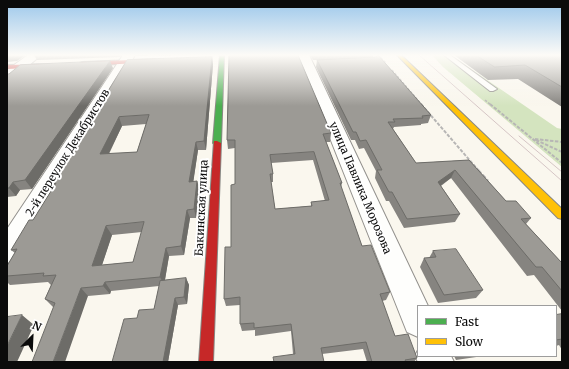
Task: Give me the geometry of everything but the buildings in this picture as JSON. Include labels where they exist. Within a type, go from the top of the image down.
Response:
[{"type":"street","name":"2-й переулок Декабристов","points":[[7,252],[118,72]]},
{"type":"street","name":"Бакинская улица","points":[[206,362],[221,72]]},
{"type":"street","name":"улица Павлика Морозова","points":[[313,72],[417,319]]},
{"type":"street","points":[[417,72],[562,215]]},
{"type":"lane","points":[[470,72],[493,89]]},
{"type":"path","points":[[394,72],[489,182]]},
{"type":"path","points":[[482,97],[562,164]]},
{"type":"path","points":[[531,138],[562,142]]},
{"type":"path","points":[[531,138],[562,152]]},
{"type":"green space","points":[[449,72],[476,72],[557,128],[562,129],[562,167]]},
{"type":"tram line","points":[[439,72],[562,181]]},
{"type":"tram line","points":[[519,136],[562,172]]},
{"type":"traffic: fast","points":[[217,143],[221,72]]},
{"type":"traffic: slow","points":[[417,72],[562,215]]},
{"type":"traffic: jam","points":[[206,362],[217,143]]}]
